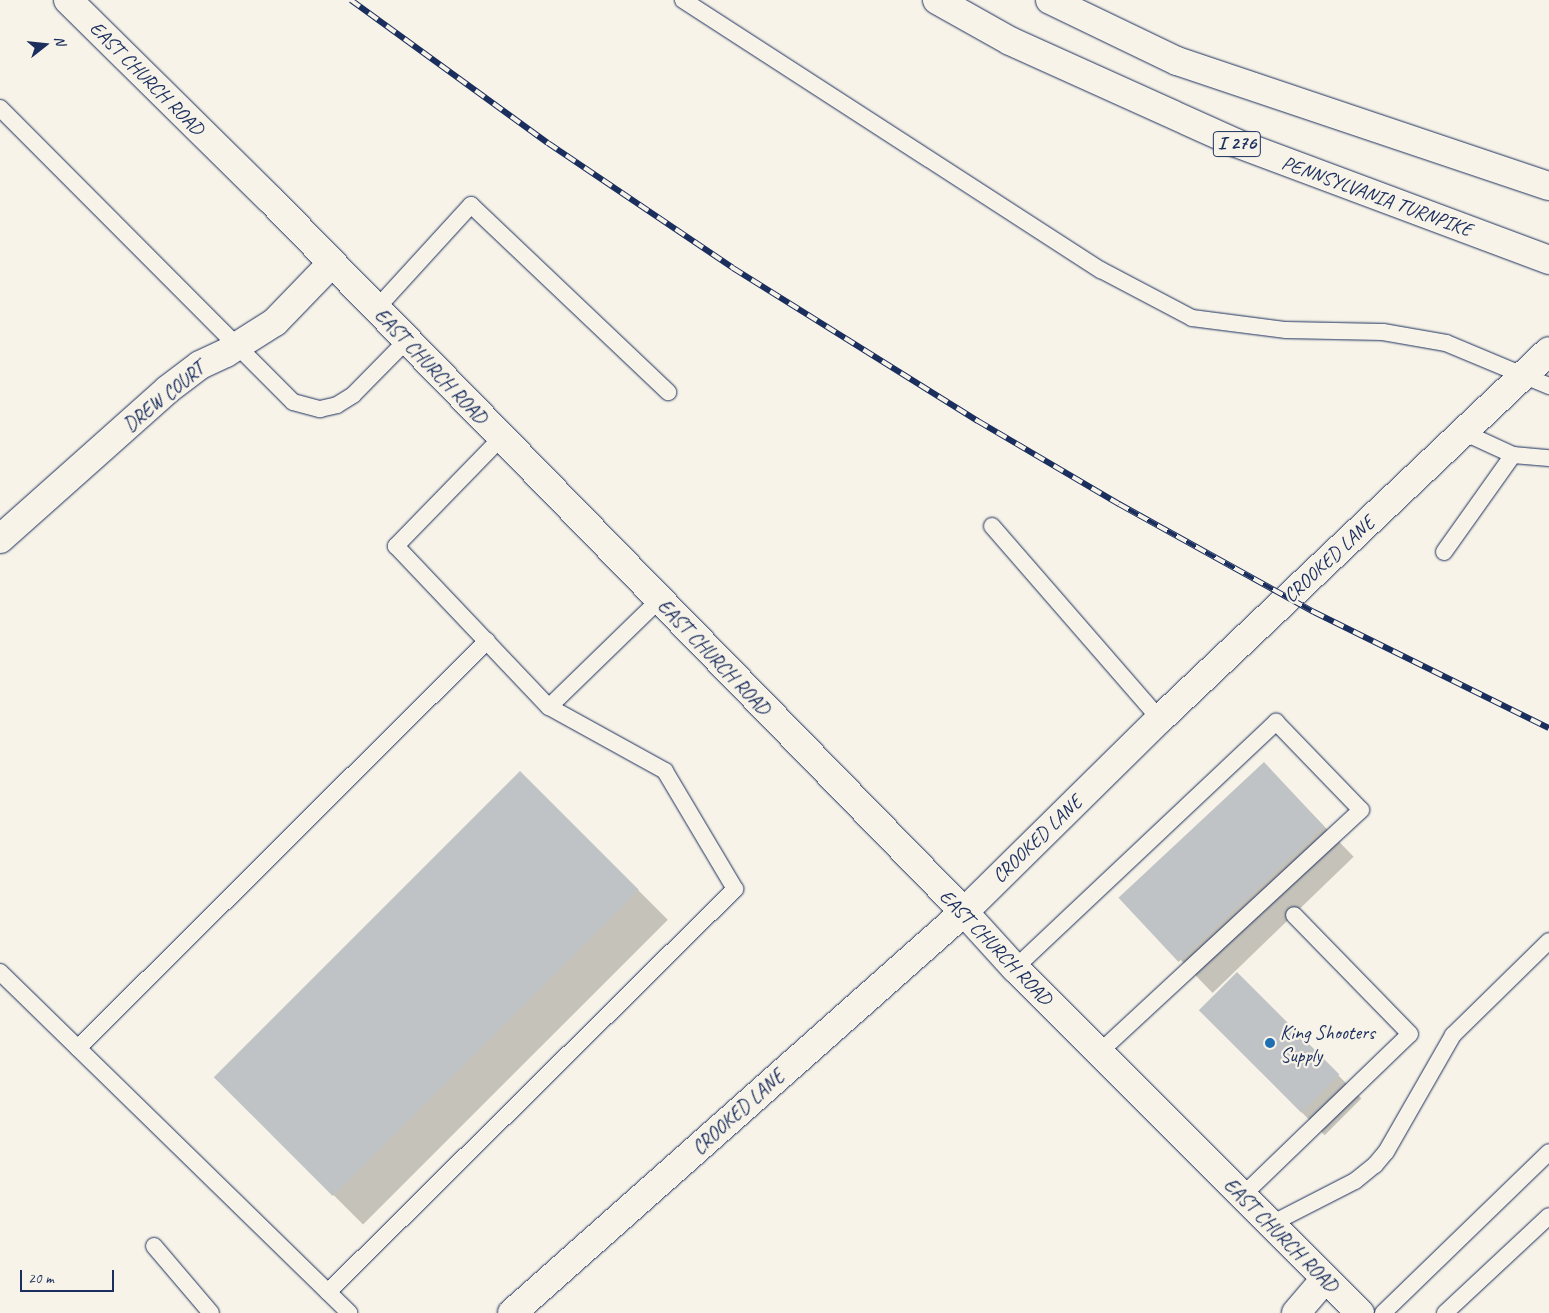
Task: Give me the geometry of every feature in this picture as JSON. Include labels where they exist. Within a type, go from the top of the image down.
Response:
[{"type":"main road","name":"EAST CHURCH ROAD","points":[[68,0],[332,263],[964,912],[1015,968],[1360,1313]]},
{"type":"main road","name":"PENNSYLVANIA TURNPIKE","points":[[937,0],[1010,41],[1227,140],[1549,260]]},
{"type":"main road","points":[[1050,0],[1177,61],[1549,186]]},
{"type":"main road","name":"DREW COURT","points":[[0,539],[167,390],[200,365],[235,347],[275,322],[332,263]]},
{"type":"main road","name":"CROOKED LANE","points":[[512,1313],[964,912],[1160,719],[1549,351]]},
{"type":"main road","points":[[1296,1313],[1325,1279]]},
{"type":"lane","points":[[683,0],[1101,270],[1192,318],[1286,330],[1383,332],[1415,337],[1446,343],[1522,377],[1549,386]]},
{"type":"lane","points":[[0,108],[235,347],[293,402],[320,408],[338,405],[353,395],[406,340]]},
{"type":"lane","points":[[376,309],[471,204],[668,392]]},
{"type":"lane","points":[[1463,432],[1513,455],[1549,458]]},
{"type":"lane","points":[[328,1292],[735,889],[665,771],[549,707],[396,546],[501,438]]},
{"type":"lane","points":[[1444,552],[1513,455]]},
{"type":"lane","points":[[992,526],[1160,719]]},
{"type":"lane","points":[[549,707],[659,600]]},
{"type":"lane","points":[[78,1048],[487,641]]},
{"type":"lane","points":[[1015,968],[1276,722],[1361,810],[1100,1053]]},
{"type":"lane","points":[[1242,1196],[1410,1034],[1294,915]]},
{"type":"lane","points":[[1271,1224],[1356,1181],[1375,1165],[1386,1152],[1453,1035],[1549,941]]},
{"type":"lane","points":[[0,972],[349,1313]]},
{"type":"lane","points":[[1384,1313],[1549,1152]]},
{"type":"lane","points":[[1445,1313],[1549,1216]]},
{"type":"lane","points":[[154,1246],[211,1313]]},
{"type":"building","points":[[1264,762],[1324,826],[1178,962],[1118,898]]},
{"type":"building","points":[[520,771],[639,890],[333,1196],[214,1077]]},
{"type":"building","name":"King Shooters Supply","points":[[1237,972],[1340,1075],[1301,1113],[1199,1010]]},
{"type":"railway","points":[[351,0],[548,143],[733,268],[978,421],[1119,504],[1314,612],[1549,728]]},
{"type":"place","name":"King Shooters Supply","points":[[1270,1043]]}]
